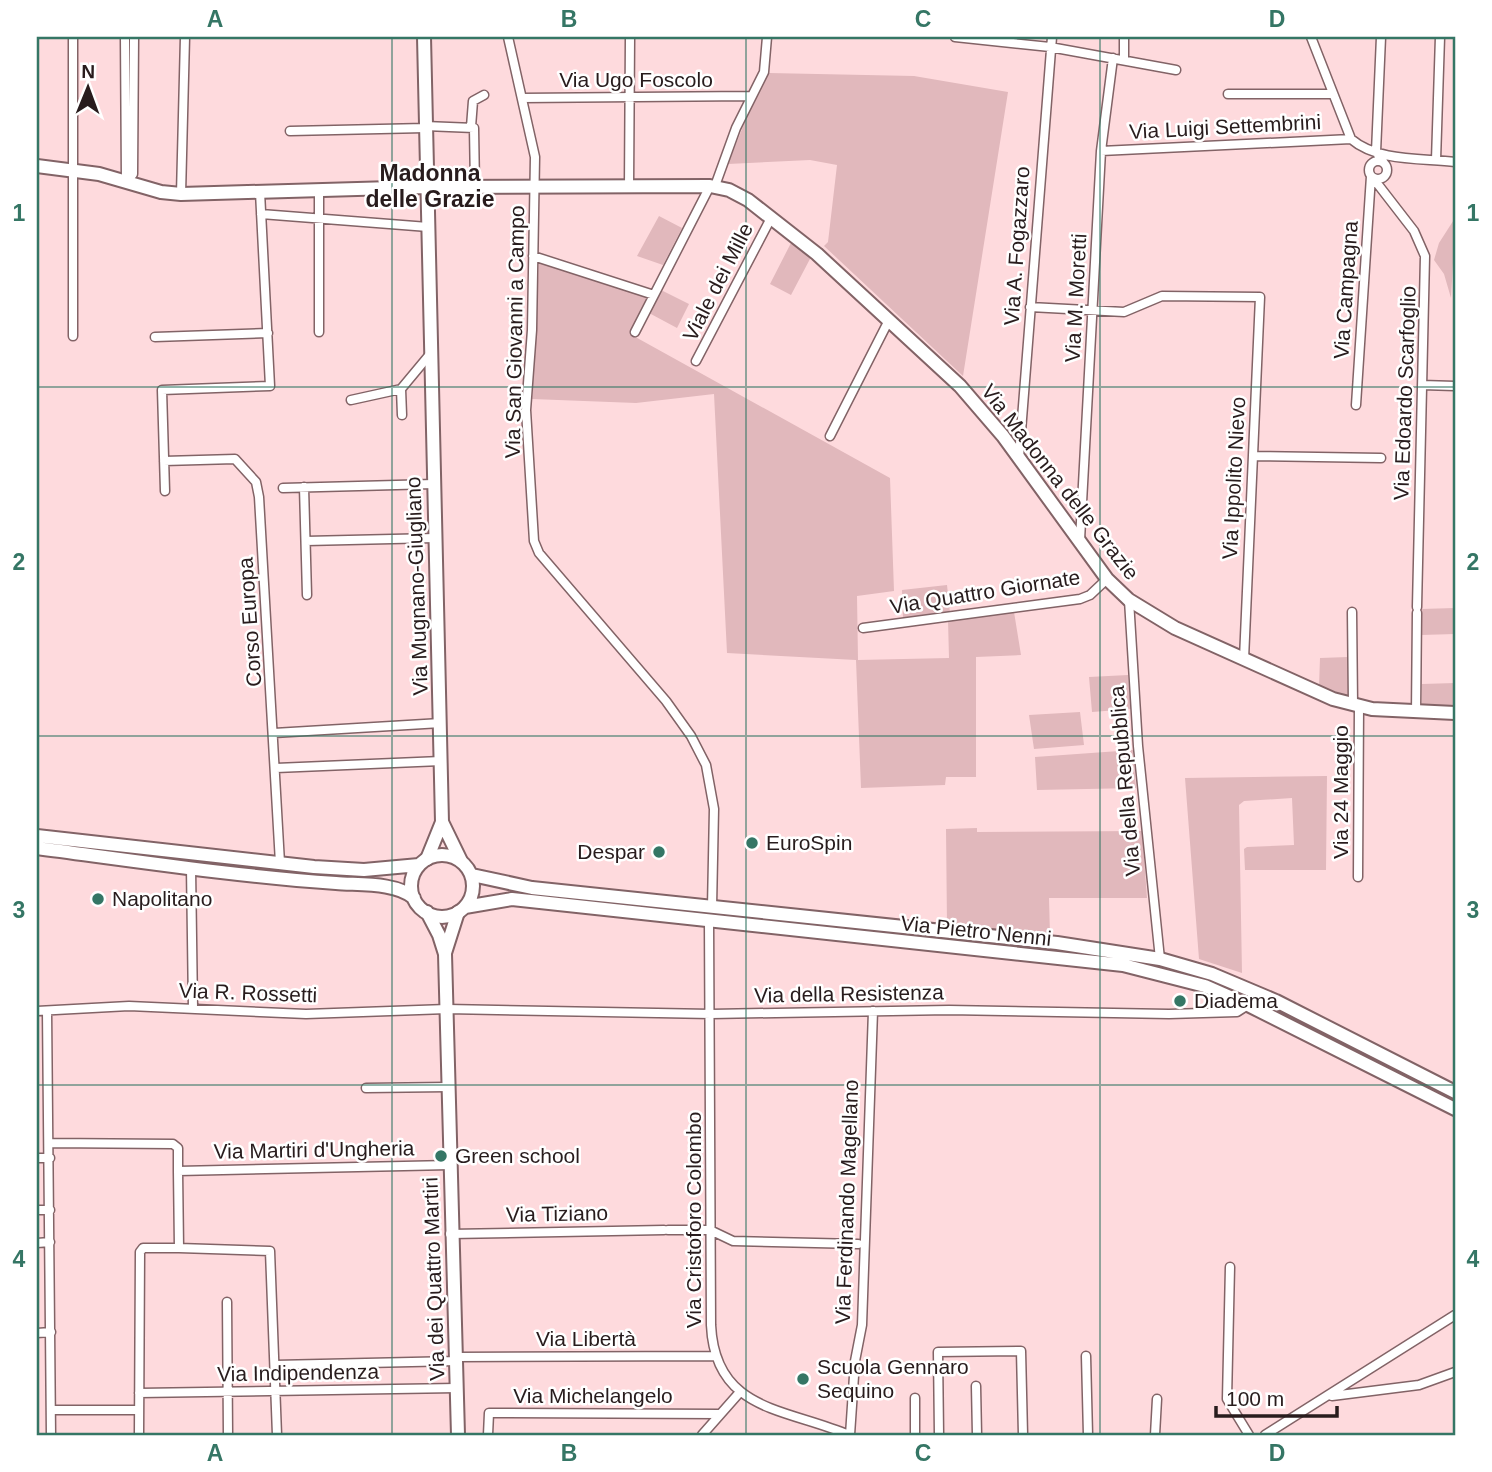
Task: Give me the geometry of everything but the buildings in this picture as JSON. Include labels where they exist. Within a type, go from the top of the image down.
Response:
[{"type":"main road","name":"Via Mugnano-Giugliano","points":[[424,37],[442,822],[461,861]]},
{"type":"main road","points":[[37,166],[75,170],[161,192],[181,194],[426,187]]},
{"type":"main road","name":"Via Madonna delle Grazie","points":[[426,187],[713,186],[738,194],[826,262],[960,387],[1019,457],[1107,579],[1129,600],[1175,628],[1333,699],[1416,713],[1455,713]]},
{"type":"main road","name":"Via Mugnano-Giugliano","points":[[423,862],[442,822]]},
{"type":"main road","points":[[37,836],[364,870],[423,862],[444,855],[461,861],[472,875],[473,892],[461,910],[442,916],[427,912],[414,898],[391,889],[271,879],[37,848]]},
{"type":"main road","points":[[414,898],[412,881],[423,862]]},
{"type":"main road","name":"Via Pietro Nenni","points":[[472,875],[532,888],[1057,943],[1160,959],[1212,974],[1276,1001],[1455,1092]]},
{"type":"main road","name":"Via Pietro Nenni","points":[[461,910],[512,899],[1123,965],[1205,986],[1248,1004],[1455,1110]]},
{"type":"main road","name":"Via dei Quattro Martiri","points":[[445,954],[461,910]]},
{"type":"main road","name":"Via dei Quattro Martiri","points":[[427,912],[445,954],[450,1234],[458,1435]]},
{"type":"street","points":[[73,37],[73,336]]},
{"type":"street","points":[[125,37],[126,182]]},
{"type":"street","points":[[126,182],[132,174],[134,37]]},
{"type":"street","points":[[181,194],[185,37]]},
{"type":"street","name":"Via San Giovanni a Campo","points":[[508,37],[535,158],[526,410],[534,541],[539,553],[666,701],[691,736],[706,765],[714,809],[712,907]]},
{"type":"street","points":[[629,186],[630,37]]},
{"type":"street","points":[[635,332],[713,186],[750,96],[764,72],[767,37]]},
{"type":"street","points":[[955,37],[1050,47],[1176,70]]},
{"type":"street","name":"Via A. Fogazzaro","points":[[1019,457],[1052,37]]},
{"type":"street","points":[[1124,37],[1124,60]]},
{"type":"street","points":[[1311,37],[1351,139],[1379,166]]},
{"type":"street","points":[[1379,166],[1381,37]]},
{"type":"street","points":[[1436,160],[1440,37]]},
{"type":"street","name":"Via M. Moretti","points":[[1080,541],[1101,151],[1113,58]]},
{"type":"street","points":[[1228,94],[1332,93]]},
{"type":"street","points":[[475,187],[475,131],[471,127],[473,101],[484,94]]},
{"type":"street","name":"Via Ugo Foscolo","points":[[523,98],[750,96]]},
{"type":"street","points":[[290,131],[471,127]]},
{"type":"street","name":"Via Luigi Settembrini","points":[[1101,151],[1351,139]]},
{"type":"street","points":[[1361,147],[1379,166]]},
{"type":"street","points":[[1379,166],[1407,158],[1455,162]]},
{"type":"street","points":[[1379,166],[1407,158]]},
{"type":"street","name":"Via Edoardo Scarfoglio","points":[[1379,166],[1385,193],[1414,231],[1425,256],[1416,713]]},
{"type":"street","name":"Via Campagna","points":[[1356,405],[1379,166]]},
{"type":"street","points":[[319,190],[319,332]]},
{"type":"street","points":[[165,491],[162,390],[270,386],[260,192]]},
{"type":"street","points":[[261,214],[428,226]]},
{"type":"street","name":"Viale dei Mille","points":[[696,361],[771,218]]},
{"type":"street","points":[[533,256],[654,295]]},
{"type":"street","name":"Via Ippolito Nievo","points":[[1092,312],[1124,312],[1162,296],[1260,297],[1244,659]]},
{"type":"street","points":[[1030,307],[1092,312]]},
{"type":"street","points":[[830,436],[889,320]]},
{"type":"street","points":[[155,337],[268,333]]},
{"type":"street","points":[[351,400],[401,389],[431,352]]},
{"type":"street","points":[[1422,385],[1455,386]]},
{"type":"street","points":[[401,389],[402,415]]},
{"type":"street","points":[[1252,456],[1381,458]]},
{"type":"street","name":"Corso Europa","points":[[164,461],[235,459],[256,482],[274,733],[280,863]]},
{"type":"street","points":[[283,488],[434,484]]},
{"type":"street","points":[[304,487],[307,594]]},
{"type":"street","points":[[306,541],[435,538]]},
{"type":"street","name":"Via Quattro Giornate","points":[[863,628],[1080,599],[1090,595],[1107,579]]},
{"type":"street","name":"Via della Repubblica","points":[[1129,600],[1138,746],[1160,959]]},
{"type":"street","name":"Via 24 Maggio","points":[[1352,612],[1358,877]]},
{"type":"street","points":[[274,733],[440,723]]},
{"type":"street","points":[[276,768],[441,761]]},
{"type":"street","points":[[191,869],[193,1008]]},
{"type":"street","name":"Via Cristoforo Colombo","points":[[709,921],[710,1230],[712,1335],[715,1356],[724,1377],[740,1392],[761,1405],[850,1435]]},
{"type":"street","name":"Via della Resistenza","points":[[447,1009],[711,1014],[873,1011],[1182,1014],[1237,1013],[1248,1004]]},
{"type":"street","name":"Via R. Rossetti","points":[[37,1011],[129,1006],[306,1014],[447,1009]]},
{"type":"street","points":[[47,1011],[51,1435]]},
{"type":"street","name":"Via Ferdinando Magellano","points":[[850,1435],[855,1361],[862,1325],[873,1011]]},
{"type":"street","points":[[366,1088],[448,1087]]},
{"type":"street","points":[[49,1143],[173,1144],[178,1150],[179,1248]]},
{"type":"street","points":[[37,1158],[50,1158]]},
{"type":"street","name":"Via Martiri d'Ungheria","points":[[178,1171],[450,1165]]},
{"type":"street","points":[[37,1210],[50,1210]]},
{"type":"street","name":"Via Tiziano","points":[[450,1234],[710,1230],[733,1241],[858,1244]]},
{"type":"street","points":[[37,1243],[50,1242]]},
{"type":"street","points":[[139,1435],[141,1250],[179,1248],[269,1250],[277,1435]]},
{"type":"street","points":[[1230,1267],[1227,1399],[1249,1435]]},
{"type":"street","points":[[227,1302],[228,1435]]},
{"type":"street","points":[[1265,1435],[1455,1315]]},
{"type":"street","points":[[37,1333],[51,1332]]},
{"type":"street","points":[[939,1435],[938,1352],[1021,1351],[1023,1435]]},
{"type":"street","name":"Via Libertà","points":[[275,1365],[457,1359],[715,1356]]},
{"type":"street","points":[[1086,1356],[1088,1435]]},
{"type":"street","points":[[1327,1397],[1419,1385],[1455,1372]]},
{"type":"street","points":[[976,1386],[977,1435]]},
{"type":"street","name":"Via Indipendenza","points":[[139,1393],[457,1388]]},
{"type":"street","points":[[702,1435],[740,1392]]},
{"type":"street","points":[[915,1398],[915,1435]]},
{"type":"street","points":[[1155,1435],[1157,1399]]},
{"type":"street","points":[[51,1410],[139,1410]]},
{"type":"street","name":"Via Michelangelo","points":[[488,1435],[489,1413],[720,1414]]},
{"type":"shaded area","points":[[769,73],[914,76],[1008,92],[963,376],[824,246],[828,242],[837,165],[810,160],[728,164],[754,99]]},
{"type":"shaded area","points":[[659,216],[682,228],[663,265],[637,256]]},
{"type":"shaded area","points":[[1455,218],[1451,298],[1444,274],[1434,260],[1439,243]]},
{"type":"shaded area","points":[[792,241],[811,257],[791,295],[770,284]]},
{"type":"shaded area","points":[[539,262],[648,297],[630,334],[890,478],[894,591],[857,596],[858,660],[949,658],[948,620],[1014,612],[1021,655],[976,657],[976,777],[946,777],[945,785],[861,788],[856,660],[727,653],[714,394],[636,403],[532,399]]},
{"type":"shaded area","points":[[661,290],[689,304],[677,328],[649,313]]},
{"type":"shaded area","points":[[947,585],[950,613],[903,619],[902,590]]},
{"type":"shaded area","points":[[1455,608],[1455,634],[1421,635],[1421,609]]},
{"type":"shaded area","points":[[1348,657],[1349,698],[1319,687],[1320,658]]},
{"type":"shaded area","points":[[1128,675],[1131,709],[1092,712],[1089,677]]},
{"type":"shaded area","points":[[1455,683],[1455,708],[1422,709],[1422,684]]},
{"type":"shaded area","points":[[1080,712],[1084,745],[1034,749],[1029,715]]},
{"type":"shaded area","points":[[1133,750],[1136,788],[1037,790],[1035,757]]},
{"type":"shaded area","points":[[1327,776],[1326,870],[1245,870],[1244,849],[1247,847],[1294,845],[1292,798],[1244,801],[1239,805],[1242,973],[1199,959],[1185,778]]},
{"type":"shaded area","points":[[977,828],[977,832],[1142,831],[1147,898],[1049,898],[1050,935],[947,925],[946,829]]},
{"type":"place","name":"EuroSpin","points":[[752,843]]},
{"type":"place","name":"Despar","points":[[659,852]]},
{"type":"place","name":"Napolitano","points":[[98,899]]},
{"type":"place","name":"Diadema","points":[[1180,1001]]},
{"type":"place","name":"Green school","points":[[441,1156]]},
{"type":"place","name":"Scuola Gennaro Sequino","points":[[803,1379]]},
{"type":"district","name":"Madonna delle Grazie","points":[[430,186]]}]
